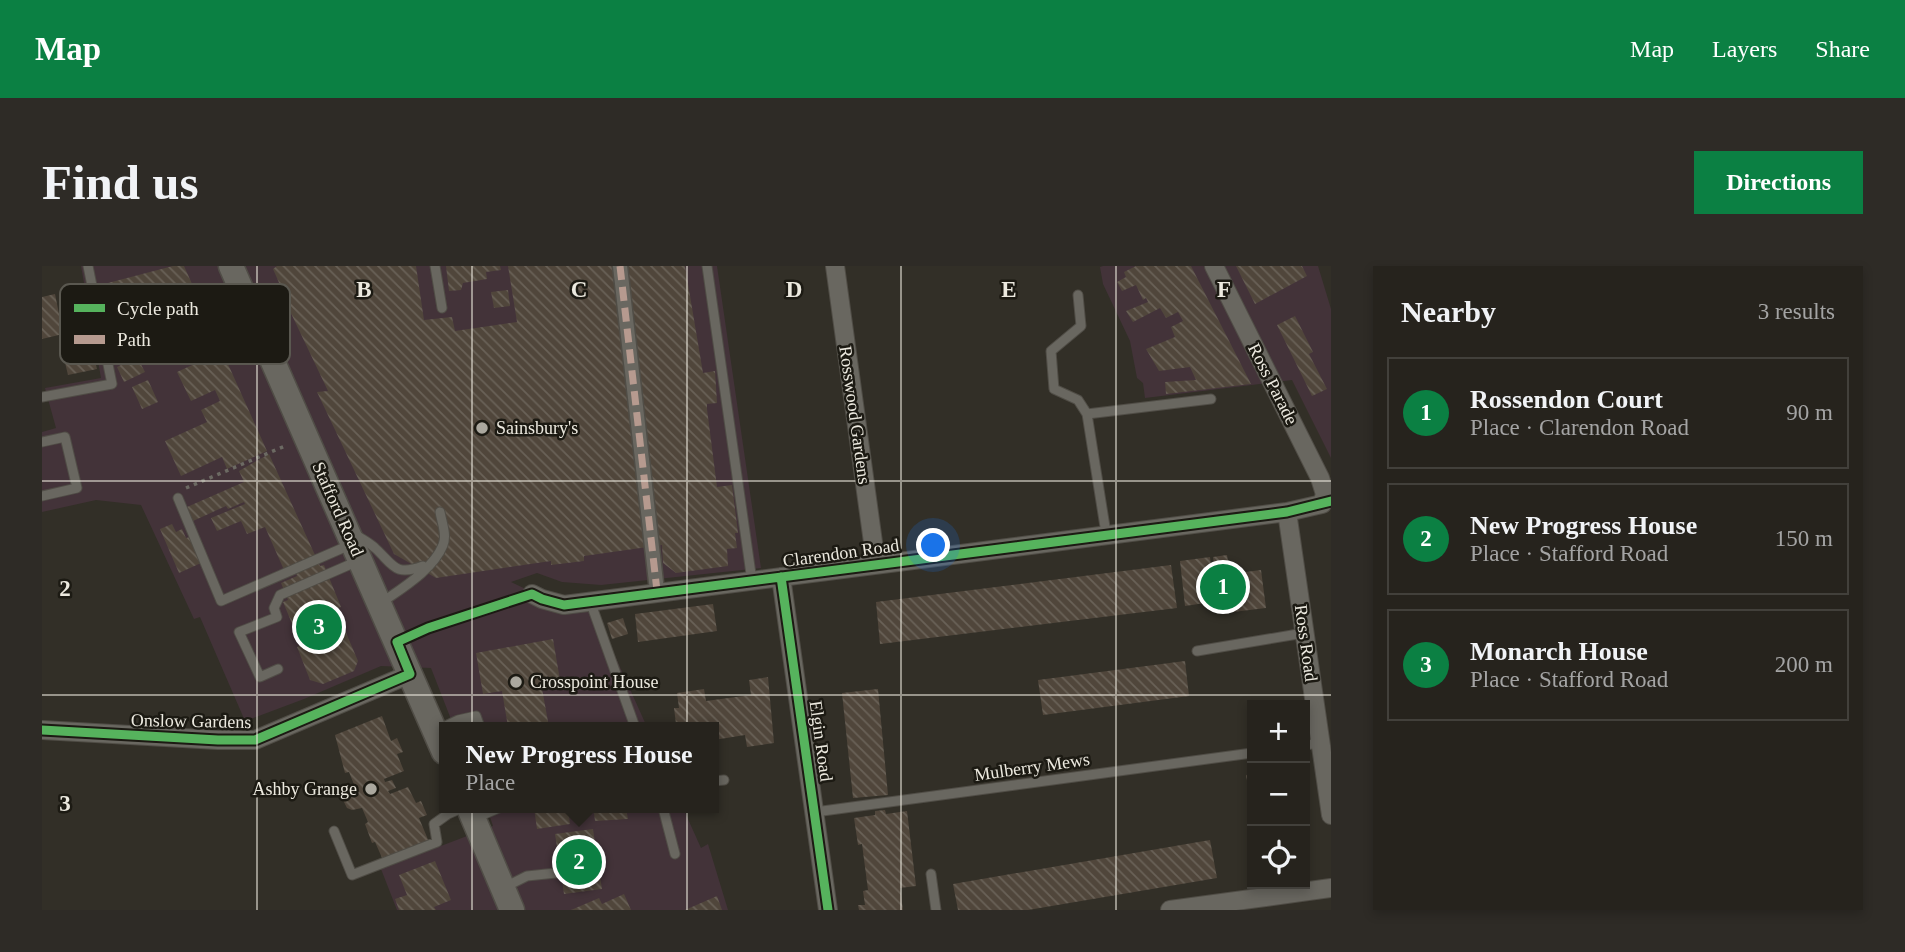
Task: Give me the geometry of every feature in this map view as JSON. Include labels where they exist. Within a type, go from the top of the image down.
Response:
[{"type":"main road","name":"Stafford Road","points":[[231,266],[239,284]]},
{"type":"main road","name":"Stafford Road","points":[[275,364],[439,739]]},
{"type":"main road","points":[[469,813],[508,899]]},
{"type":"street","points":[[620,266],[657,591]]},
{"type":"street","name":"Rosswood Gardens","points":[[835,266],[876,564]]},
{"type":"street","name":"Ross Parade","points":[[1214,266],[1320,478],[1326,503]]},
{"type":"street","name":"Clarendon Road","points":[[532,594],[542,600],[564,605],[1106,533],[1287,512],[1326,503]]},
{"type":"street","name":"Ross Road","points":[[1287,512],[1304,633],[1313,744],[1331,815]]},
{"type":"street","name":"Elgin Road","points":[[781,577],[828,910]]},
{"type":"street","name":"Onslow Gardens","points":[[42,730],[255,740],[410,674]]},
{"type":"street","points":[[1170,910],[1331,888]]},
{"type":"lane","points":[[88,266],[92,284]]},
{"type":"lane","points":[[435,266],[442,308]]},
{"type":"lane","points":[[707,266],[752,581]]},
{"type":"lane","points":[[1078,295],[1081,326],[1051,351],[1054,389],[1078,400],[1087,414],[1106,533]]},
{"type":"lane","points":[[42,397],[112,384],[108,364]]},
{"type":"lane","points":[[1087,414],[1211,399]]},
{"type":"lane","points":[[42,442],[65,437],[76,488],[42,496]]},
{"type":"lane","points":[[179,494],[221,601],[353,544],[376,549],[384,560],[393,566],[410,571],[430,564]]},
{"type":"lane","points":[[380,604],[430,564],[444,545],[445,532],[440,512]]},
{"type":"lane","points":[[278,669],[260,677],[239,632],[277,617],[274,608],[281,596],[353,544]]},
{"type":"lane","points":[[590,601],[633,722]]},
{"type":"lane","points":[[1197,651],[1304,633]]},
{"type":"lane","points":[[456,722],[476,716],[478,722]]},
{"type":"lane","name":"Mulberry Mews","points":[[816,812],[1247,753]]},
{"type":"lane","points":[[334,831],[352,875],[437,842],[434,824],[448,814],[455,813]]},
{"type":"lane","points":[[664,813],[675,854]]},
{"type":"lane","points":[[508,899],[527,876],[556,873]]},
{"type":"lane","points":[[931,874],[936,910]]},
{"type":"path","points":[[179,494],[307,437]]},
{"type":"path","points":[[397,642],[428,628],[532,594]]},
{"type":"shaded area","points":[[81,266],[717,266],[761,568],[601,585],[562,582],[537,573],[511,582],[557,604],[592,605],[645,722],[452,722],[431,668],[381,666],[245,721],[200,617],[194,619],[141,505],[96,500],[42,512],[42,432],[56,428],[45,388],[101,378],[98,364],[290,364],[290,284],[84,284]]},
{"type":"shaded area","points":[[1318,266],[1331,309],[1331,458],[1292,380],[1145,398],[1143,383],[1137,378],[1130,341],[1103,284],[1100,267]]},
{"type":"shaded area","points":[[489,813],[685,813],[701,848],[708,844],[728,910],[397,910],[381,869],[493,826]]},
{"type":"building","points":[[173,266],[184,266],[192,284],[104,284]]},
{"type":"building","name":"Sainsbury's","points":[[277,266],[416,266],[424,320],[452,317],[455,331],[517,322],[508,266],[685,266],[703,373],[715,371],[717,403],[707,404],[707,409],[717,487],[732,485],[738,533],[735,533],[737,548],[727,549],[728,566],[676,573],[663,563],[662,545],[584,556],[584,561],[551,565],[551,561],[436,578],[394,554],[317,392],[328,391],[290,311],[290,284],[280,284],[273,269]]},
{"type":"building","points":[[446,266],[500,266],[501,270],[486,272],[487,279],[463,283],[461,290],[449,291]]},
{"type":"building","points":[[1136,266],[1191,266],[1251,384],[1166,394],[1165,382],[1196,380],[1190,367],[1159,371],[1146,349],[1175,337],[1171,327],[1183,321],[1178,312],[1166,318],[1160,308],[1133,322],[1126,311],[1148,302],[1146,298],[1143,300],[1136,285],[1122,291],[1117,282],[1126,277],[1124,272]]},
{"type":"building","points":[[1236,266],[1302,266],[1307,276],[1255,304]]},
{"type":"building","points":[[508,290],[510,306],[494,308],[491,292]]},
{"type":"building","points":[[55,294],[60,335],[42,339],[42,297]]},
{"type":"building","points":[[1295,316],[1313,352],[1309,354],[1327,389],[1312,396],[1277,325]]},
{"type":"building","points":[[65,364],[96,364],[97,369],[68,375]]},
{"type":"building","points":[[123,364],[141,364],[145,372],[124,382],[117,367]]},
{"type":"building","points":[[194,364],[228,364],[267,451],[227,469],[222,457],[181,476],[165,441],[207,422],[201,410],[220,401],[215,390],[191,401],[177,372]]},
{"type":"building","points":[[148,380],[158,402],[142,409],[132,387]]},
{"type":"building","points":[[269,454],[320,566],[324,565],[341,607],[336,609],[358,661],[354,671],[323,684],[310,680],[297,647],[301,645],[283,602],[288,600],[281,583],[297,576],[293,566],[284,570],[265,527],[247,534],[241,521],[217,531],[211,518],[245,504],[244,502],[228,509],[226,506],[193,521],[187,507],[244,482],[239,471]]},
{"type":"building","points":[[172,524],[176,532],[182,529],[186,538],[190,537],[201,563],[179,573],[160,529]]},
{"type":"building","points":[[1227,555],[1230,574],[1261,570],[1266,608],[1233,612],[1232,599],[1185,606],[1180,561],[1210,557],[1212,572],[1215,572],[1213,557]]},
{"type":"building","points":[[1171,565],[1177,608],[880,644],[876,602]]},
{"type":"building","points":[[713,604],[717,631],[638,642],[635,614]]},
{"type":"building","points":[[623,618],[628,634],[612,639],[607,623]]},
{"type":"building","name":"Crosspoint House","points":[[553,639],[560,680],[541,683],[548,722],[507,722],[502,691],[483,694],[476,653]]},
{"type":"building","points":[[1185,661],[1189,696],[1043,715],[1038,680]]},
{"type":"building","points":[[768,677],[774,743],[747,747],[745,735],[719,739],[719,722],[676,722],[674,708],[679,708],[677,693],[704,689],[706,701],[751,695],[749,680]]},
{"type":"building","points":[[878,689],[888,795],[853,798],[842,693]]},
{"type":"building","name":"Ashby Grange","points":[[382,716],[391,741],[397,738],[403,752],[397,754],[404,771],[384,779],[385,782],[392,780],[396,788],[388,791],[390,794],[408,787],[416,803],[421,801],[427,815],[419,818],[429,842],[383,860],[375,842],[372,843],[362,808],[347,808],[342,798],[344,792],[355,787],[349,772],[345,773],[335,735]]},
{"type":"building","points":[[885,810],[886,814],[907,811],[916,886],[900,888],[903,910],[859,910],[858,905],[865,905],[863,891],[868,890],[862,844],[858,845],[854,818],[875,815],[875,811]]},
{"type":"building","points":[[535,813],[594,813],[569,816],[570,824],[537,829]]},
{"type":"building","points":[[594,813],[627,813],[628,819],[595,821]]},
{"type":"building","points":[[593,829],[602,889],[564,894],[555,834]]},
{"type":"building","points":[[1210,840],[1217,878],[1028,910],[958,910],[953,884]]},
{"type":"building","points":[[435,861],[451,900],[434,907],[436,910],[399,910],[395,899],[407,895],[399,875]]},
{"type":"building","points":[[624,894],[631,910],[571,910],[599,898],[602,904]]},
{"type":"building","points":[[717,896],[722,910],[685,910]]},
{"type":"marked path","points":[[620,266],[657,591]]},
{"type":"cycle path","points":[[42,730],[255,740],[410,674],[397,642],[428,628],[532,594],[564,605],[1287,512],[1331,501]]},
{"type":"cycle path","points":[[781,577],[828,910]]},
{"type":"place","name":"Sainsbury's","points":[[482,428]]},
{"type":"place","name":"Rossendon Court","points":[[1223,587]]},
{"type":"place","name":"Monarch House","points":[[319,627]]},
{"type":"place","name":"Crosspoint House","points":[[516,682]]},
{"type":"place","name":"Ashby Grange","points":[[371,789]]},
{"type":"place","name":"New Progress House","points":[[579,862]]}]
